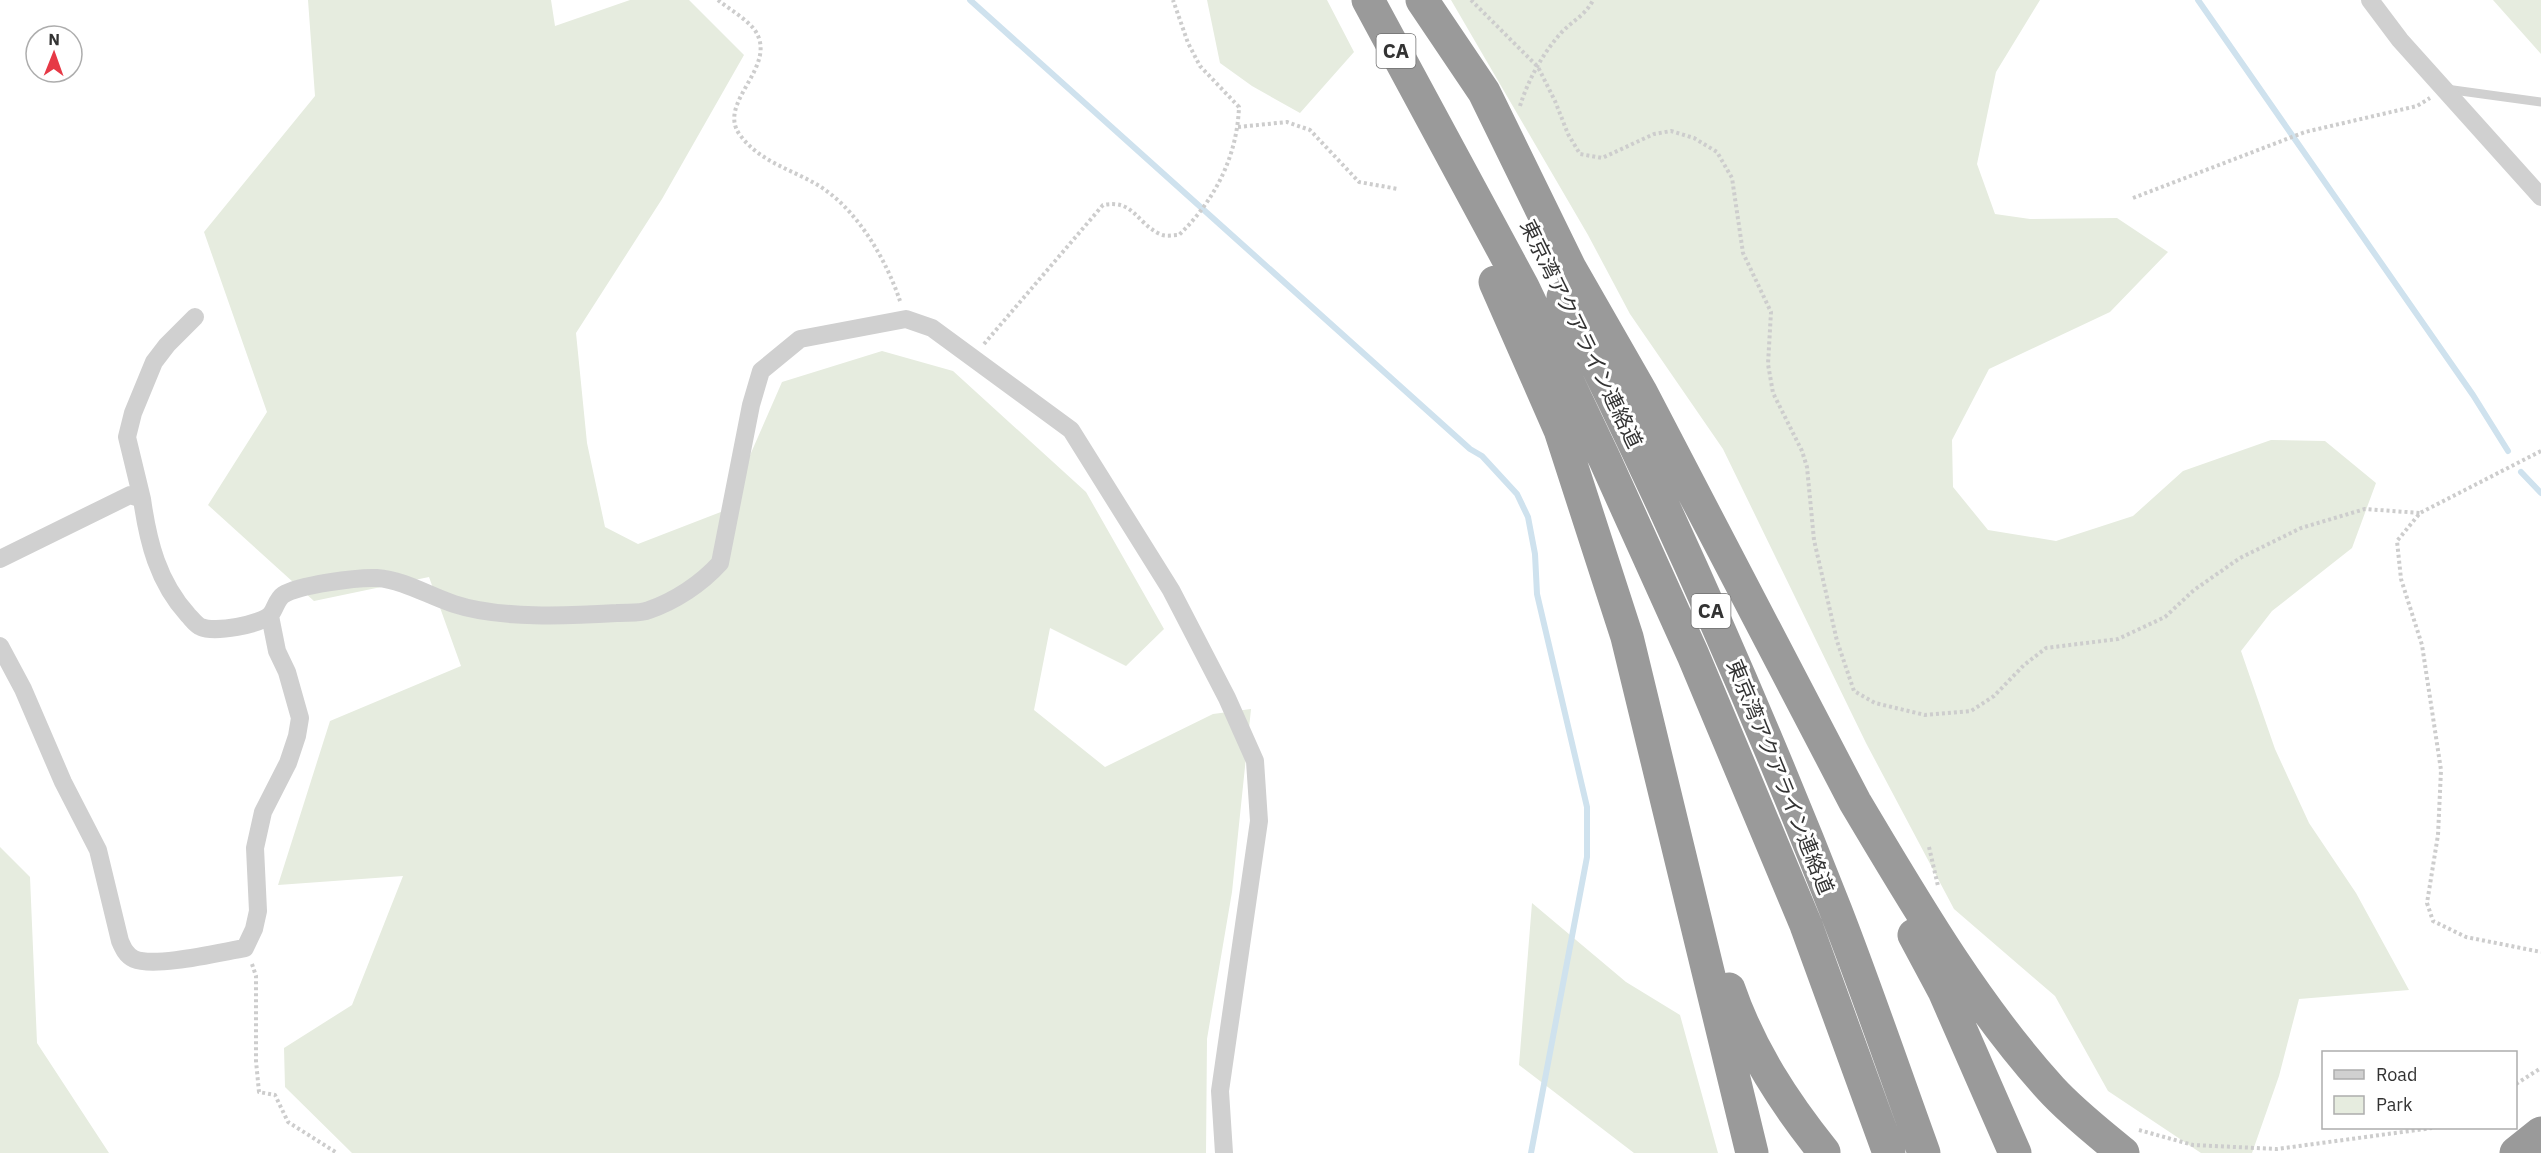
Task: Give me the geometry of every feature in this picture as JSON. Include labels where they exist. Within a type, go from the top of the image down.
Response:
[{"type":"highway","points":[[1354,0],[1506,303],[1560,430],[1627,637],[1752,1153]]},
{"type":"highway","name":"東京湾アクアライン連絡道","points":[[1368,0],[1523,287],[1605,460],[1688,644],[1806,926],[1889,1153]]},
{"type":"highway","name":"東京湾アクアライン連絡道","points":[[1408,0],[1456,87],[1636,443],[1723,638],[1836,912],[1924,1153]]},
{"type":"highway","points":[[1422,0],[1484,92],[1570,268],[1641,392],[1855,802],[1977,998],[2052,1090],[2130,1141]]},
{"type":"highway","points":[[1855,802],[1875,861],[1944,991],[2015,1153]]},
{"type":"highway","points":[[1678,854],[1699,899],[1733,1001],[1751,1045],[1796,1117],[1824,1152]]},
{"type":"highway","points":[[2516,1153],[2541,1133]]},
{"type":"street","points":[[2370,0],[2400,40],[2541,197]]},
{"type":"street","points":[[195,316],[154,362],[133,413],[127,437],[156,565],[176,602],[199,627],[218,631],[270,616],[283,596],[315,585],[353,578],[379,578],[405,585],[455,605],[501,613],[579,615],[647,611],[702,582],[720,563],[751,405],[761,371],[800,339],[906,319],[932,328],[1071,430],[1171,590],[1227,698],[1255,760],[1259,821],[1220,1091],[1224,1153]]},
{"type":"street","points":[[0,559],[130,495],[142,499]]},
{"type":"street","points":[[0,646],[23,689],[63,782],[98,850],[120,941],[126,953],[134,959],[148,961],[184,958],[245,948],[254,929],[258,911],[255,848],[263,812],[288,763],[300,718],[287,672],[277,651],[270,616]]},
{"type":"lane","points":[[2443,89],[2541,102]]},
{"type":"path","points":[[718,0],[753,28],[761,42],[760,62],[737,105],[734,121],[739,135],[767,160],[819,186],[840,203],[876,249],[891,276],[906,319]]},
{"type":"path","points":[[973,356],[1103,205],[1115,202],[1123,205],[1130,208],[1162,236],[1179,235],[1194,221],[1223,176],[1239,128],[1239,107],[1200,66],[1188,43],[1173,0]]},
{"type":"path","points":[[1471,0],[1538,67],[1568,134],[1580,154],[1602,158],[1654,134],[1671,131],[1694,138],[1718,152],[1732,178],[1743,253],[1771,312],[1768,364],[1773,393],[1802,451],[1807,467],[1814,540],[1837,641],[1854,691],[1875,703],[1925,715],[1971,711],[1994,696],[2024,665],[2046,648],[2118,639],[2165,617],[2194,590],[2240,558],[2301,528],[2365,509],[2420,513]]},
{"type":"path","points":[[1517,115],[1525,88],[1561,32],[1589,10],[1593,0]]},
{"type":"path","points":[[2133,198],[2305,132],[2417,106],[2443,89]]},
{"type":"path","points":[[1239,128],[1287,122],[1310,130],[1321,139],[1334,157],[1359,182],[1398,189]]},
{"type":"path","points":[[2541,451],[2420,513],[2397,541],[2401,579],[2422,645],[2441,770],[2438,835],[2427,903],[2433,921],[2466,937],[2541,952]]},
{"type":"path","points":[[1929,847],[1939,892]]},
{"type":"path","points":[[245,948],[256,976],[256,1061],[259,1092],[275,1095],[288,1122],[337,1153]]},
{"type":"path","points":[[2517,1083],[2541,1068]]},
{"type":"path","points":[[2130,1141],[2146,1134],[2193,1145],[2277,1149],[2425,1129]]},
{"type":"green space","points":[[308,0],[551,0],[555,26],[630,0],[689,0],[744,55],[662,199],[576,333],[587,443],[605,527],[638,544],[726,510],[782,382],[882,351],[953,371],[1086,492],[1164,629],[1126,666],[1050,628],[1034,710],[1105,767],[1213,714],[1251,709],[1232,892],[1207,1039],[1206,1153],[352,1153],[285,1087],[284,1048],[352,1005],[403,876],[278,885],[330,721],[461,666],[429,577],[314,601],[208,505],[267,412],[204,232],[315,96]]},
{"type":"green space","points":[[1207,0],[1327,0],[1354,52],[1300,113],[1252,86],[1220,63]]},
{"type":"green space","points":[[1451,0],[2040,0],[1996,72],[1977,164],[1995,214],[2030,219],[2117,218],[2168,252],[2110,312],[1989,369],[1952,440],[1953,487],[1988,530],[2056,541],[2133,516],[2183,471],[2271,440],[2325,441],[2376,483],[2352,548],[2272,611],[2241,651],[2275,749],[2309,823],[2356,893],[2409,990],[2299,999],[2279,1076],[2252,1153],[2201,1153],[2108,1091],[2055,996],[1954,909],[1866,743],[1723,449],[1630,314],[1588,235]]},
{"type":"green space","points":[[2493,0],[2541,0],[2541,54]]},
{"type":"green space","points":[[0,847],[30,877],[37,1043],[109,1153],[0,1153]]},
{"type":"green space","points":[[1532,903],[1626,982],[1680,1015],[1718,1153],[1634,1153],[1519,1065]]},
{"type":"waterway","points":[[970,0],[1470,449],[1482,456],[1517,494],[1528,517],[1535,554],[1537,594],[1587,807],[1587,857],[1531,1153]]},
{"type":"waterway","points":[[2198,0],[2473,395],[2508,451]]},
{"type":"waterway","points":[[2521,472],[2541,493]]}]
